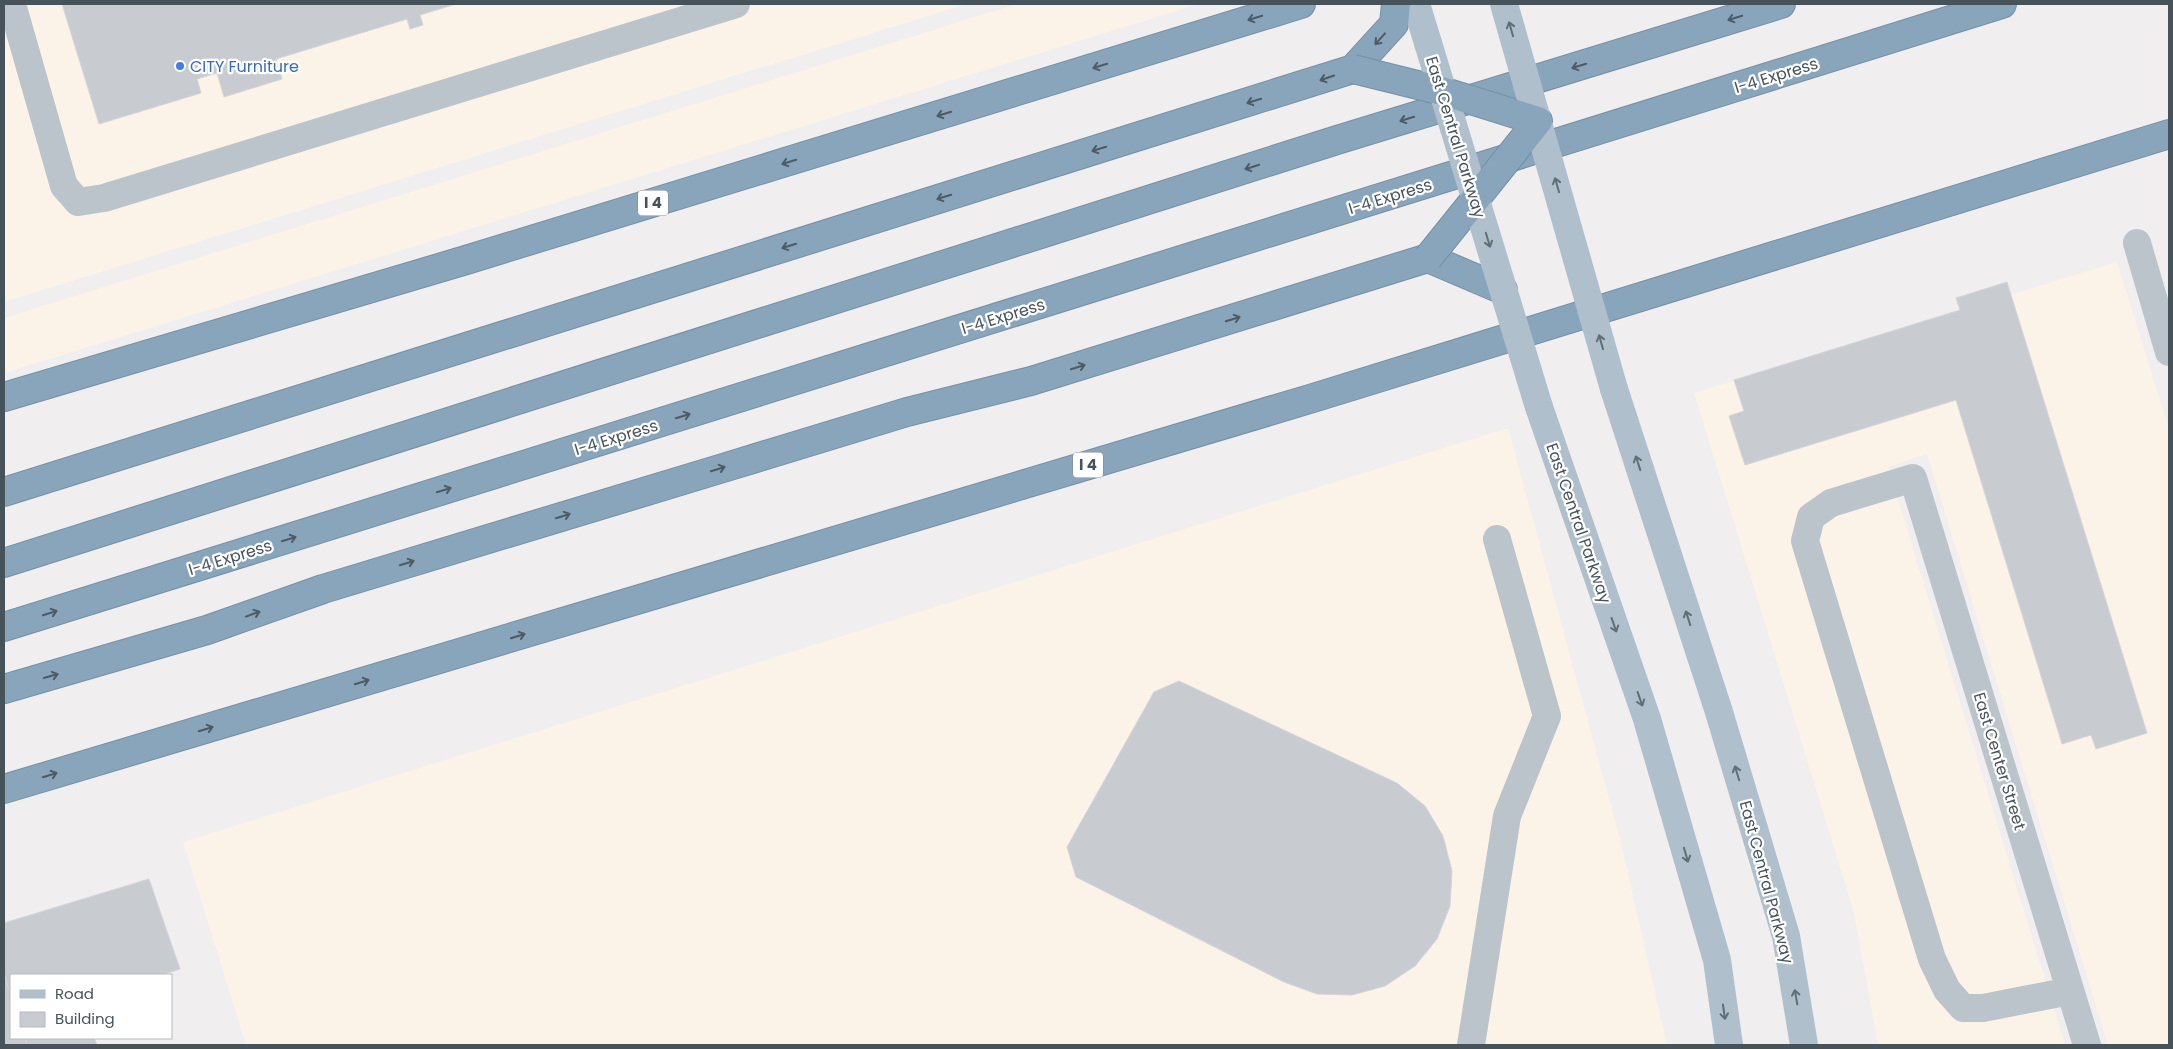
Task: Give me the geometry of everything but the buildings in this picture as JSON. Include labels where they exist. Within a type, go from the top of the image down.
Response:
[{"type":"highway","name":"I 4","points":[[4,397],[476,257],[1301,4]]},
{"type":"highway","points":[[4,492],[1301,87],[1353,69],[1394,24],[1396,4]]},
{"type":"highway","points":[[4,563],[1337,140],[1781,4]]},
{"type":"highway","name":"I-4 Express","points":[[4,627],[2002,4]]},
{"type":"highway","points":[[4,689],[207,630],[323,589],[907,412],[1031,381],[1428,258],[1538,122],[1442,91],[1353,69]]},
{"type":"highway","name":"I 4","points":[[4,789],[1303,401],[2169,134]]},
{"type":"highway","points":[[1428,258],[1503,290]]},
{"type":"main road","name":"East Central Parkway","points":[[1416,4],[1539,407],[1647,719],[1717,960],[1729,1045]]},
{"type":"main road","name":"East Central Parkway","points":[[1504,4],[1614,388],[1719,712],[1786,936],[1804,1045]]},
{"type":"street","points":[[12,4],[64,186],[78,202],[104,198],[736,4]]},
{"type":"street","points":[[2137,243],[2169,352]]},
{"type":"street","name":"East Center Street","points":[[2070,991],[1983,1008],[1963,1008],[1947,990],[1932,959],[1806,541],[1811,517],[1831,503],[1913,478],[2087,1045]]},
{"type":"street","points":[[1470,1045],[1507,816],[1547,716],[1496,539]]},
{"type":"shaded area","points":[[4,4],[967,4],[4,302]]},
{"type":"shaded area","points":[[1017,4],[1199,4],[4,373],[4,318]]},
{"type":"shaded area","points":[[2117,262],[2169,429],[2169,1045],[2108,1045],[1927,454],[1888,467],[2065,1045],[1878,1045],[1854,913],[1694,393]]},
{"type":"shaded area","points":[[1508,428],[1620,839],[1667,1045],[246,1045],[183,842]]},
{"type":"place","name":"CITY Furniture","points":[[180,66]]}]
